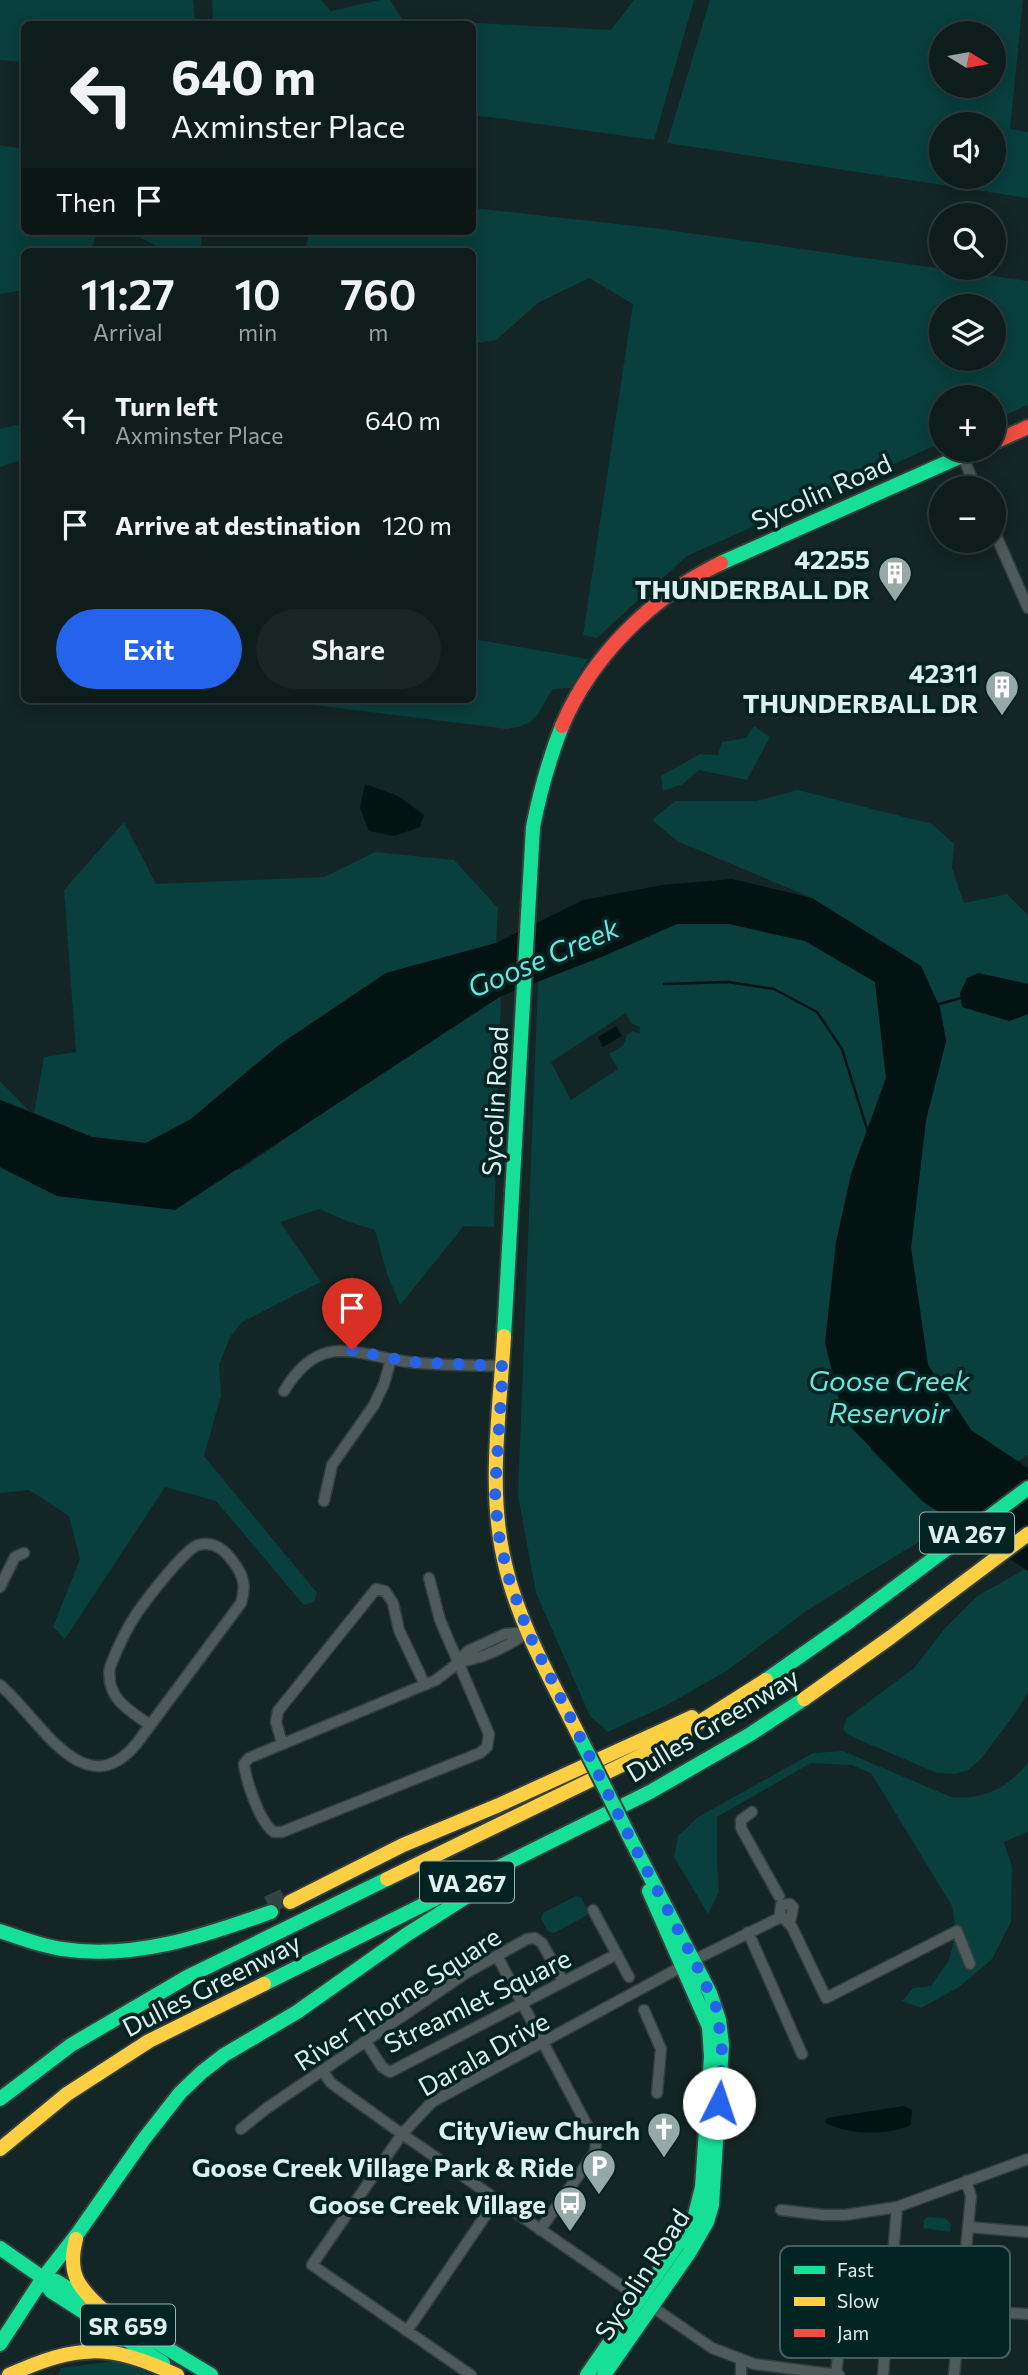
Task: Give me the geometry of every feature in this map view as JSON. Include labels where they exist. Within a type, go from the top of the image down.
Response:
[{"type":"main road","points":[[1006,437],[1028,427]]},
{"type":"main road","name":"Sycolin Road","points":[[587,2375],[689,2253],[707,2222],[712,2205],[722,2032],[716,2007],[688,1963],[631,1840],[528,1632],[508,1576],[498,1531],[495,1491],[536,806],[548,759],[578,692],[628,628],[660,600],[705,570],[949,462]]},
{"type":"main road","name":"Dulles Greenway","points":[[0,2099],[71,2045],[187,1976],[665,1744],[729,1706],[1028,1488]]},
{"type":"main road","name":"Dulles Greenway","points":[[0,2149],[67,2094],[149,2041],[687,1773],[745,1739],[802,1701],[1028,1534]]},
{"type":"main road","points":[[289,1899],[310,1892],[403,1845],[499,1805],[695,1716],[766,1678]]},
{"type":"main road","points":[[0,2344],[43,2278],[180,2093],[224,2055],[319,1997],[406,1935],[552,1840]]},
{"type":"main road","points":[[0,1931],[62,1949],[106,1952],[158,1947],[187,1940],[247,1920],[270,1908]]},
{"type":"main road","points":[[302,2000],[319,1997]]},
{"type":"main road","points":[[258,2035],[273,2018],[284,2011]]},
{"type":"main road","points":[[78,2233],[73,2250],[73,2275],[80,2288],[103,2310]]},
{"type":"main road","name":"SR 659","points":[[0,2248],[43,2278],[56,2281],[211,2375]]},
{"type":"main road","name":"SR 659","points":[[43,2278],[51,2291],[179,2375]]},
{"type":"main road","name":"Sycolin Road","points":[[604,2375],[645,2303]]},
{"type":"main road","points":[[9,2375],[50,2356],[82,2350],[132,2356],[179,2375]]},
{"type":"street","points":[[1003,553],[1028,608]]},
{"type":"street","points":[[284,1391],[299,1370],[328,1353],[352,1350],[423,1363],[503,1366]]},
{"type":"street","points":[[324,1501],[332,1465],[374,1405],[384,1384],[391,1359]]},
{"type":"street","points":[[0,1685],[65,1754],[89,1765],[99,1766],[120,1761],[128,1754],[150,1725],[241,1603],[244,1586],[241,1572],[228,1554],[214,1545],[198,1545],[181,1558],[136,1614],[110,1667],[113,1695],[150,1725]]},
{"type":"street","points":[[0,1587],[15,1558],[24,1553]]},
{"type":"street","points":[[429,1578],[440,1620],[457,1662],[489,1734],[487,1747],[480,1753],[277,1833],[271,1831],[265,1825],[246,1774],[244,1764],[249,1758],[425,1685],[436,1680],[457,1662],[472,1660],[509,1645],[528,1632]]},
{"type":"street","points":[[282,1743],[276,1722],[278,1711],[376,1589],[382,1589],[393,1603],[400,1630],[425,1685]]},
{"type":"street","points":[[752,1812],[741,1820],[741,1828],[826,1998],[957,1931],[970,1964]]},
{"type":"street","points":[[593,1910],[629,1977]]},
{"type":"street","name":"Darala Drive","points":[[407,2331],[312,2265],[402,2134],[432,2102],[783,1913]]},
{"type":"street","points":[[748,1932],[802,2054]]},
{"type":"street","name":"River Thorne Square","points":[[241,2129],[322,2070],[466,1973],[527,1939],[535,1938],[542,1943],[563,1982]]},
{"type":"street","name":"Streamlet Square","points":[[366,2042],[382,2067],[390,2072],[617,1954]]},
{"type":"street","points":[[497,1956],[594,2135],[596,2147],[540,2230]]},
{"type":"street","points":[[644,2010],[661,2049],[657,2093]]},
{"type":"street","points":[[322,2070],[331,2082],[402,2134],[712,2348],[741,2360],[790,2370],[838,2375]]},
{"type":"street","points":[[781,2210],[845,2215],[897,2207],[1028,2159]]},
{"type":"street","points":[[966,2181],[971,2196],[967,2246]]},
{"type":"street","points":[[471,2375],[407,2331],[496,2200]]},
{"type":"street","points":[[894,2246],[897,2207]]},
{"type":"street","points":[[969,2227],[1028,2232]]},
{"type":"street","points":[[1010,2314],[1028,2315]]},
{"type":"street","points":[[741,2360],[741,2375]]},
{"type":"shaded area","points":[[0,0],[193,0],[195,21],[21,21],[21,62],[0,60]]},
{"type":"shaded area","points":[[212,0],[321,0],[331,11],[390,0],[402,19],[440,21],[213,21]]},
{"type":"shaded area","points":[[634,0],[694,0],[654,140],[476,115],[476,23],[611,30]]},
{"type":"shaded area","points":[[710,0],[1023,0],[1010,129],[1028,132],[1028,198],[969,189],[1006,189],[1006,112],[929,112],[929,183],[667,143]]},
{"type":"shaded area","points":[[0,145],[21,148],[21,235],[96,235],[92,248],[21,248],[21,290],[0,294]]},
{"type":"shaded area","points":[[476,208],[654,228],[929,267],[929,280],[1006,280],[1006,278],[1028,281],[1028,405],[1006,415],[1006,385],[929,385],[929,448],[687,556],[597,638],[583,635],[633,304],[589,278],[538,303],[496,340],[476,343],[476,248],[305,248],[309,235],[476,235]]},
{"type":"shaded area","points":[[134,235],[200,235],[202,248],[157,246]]},
{"type":"shaded area","points":[[21,424],[21,460],[0,467],[0,429]]},
{"type":"shaded area","points":[[476,640],[588,659],[571,688],[553,689],[532,720],[507,729],[298,703],[476,703]]},
{"type":"shaded area","points":[[754,726],[770,737],[747,780],[699,770],[683,784],[663,791],[661,776],[700,754],[718,755],[722,742],[746,738]]},
{"type":"shaded area","points":[[798,790],[932,824],[954,844],[952,868],[964,903],[1007,894],[1028,915],[1028,984],[978,973],[1009,1021],[1028,1014],[1028,1455],[1017,1462],[971,1430],[928,1365],[911,1248],[926,1120],[946,1041],[940,1008],[921,966],[812,898],[677,841],[652,820],[675,801],[756,801]]},
{"type":"shaded area","points":[[124,822],[156,884],[324,877],[375,852],[454,860],[498,908],[496,943],[386,973],[279,1045],[191,1119],[146,1143],[92,1137],[34,1113],[44,1057],[76,1052],[64,890]]},
{"type":"shaded area","points":[[677,924],[729,924],[805,941],[875,982],[886,1078],[851,1174],[871,1450],[922,1501],[953,1521],[806,1611],[728,1670],[667,1705],[608,1732],[590,1716],[536,1593],[518,1495],[538,982]],"holes":[[[626,1013],[631,1023],[640,1027],[639,1033],[632,1031],[627,1035],[623,1046],[609,1054],[618,1069],[571,1100],[551,1062]]]},
{"type":"shaded area","points":[[501,996],[494,1227],[464,1226],[400,1305],[387,1274],[375,1230],[319,1209],[280,1222],[321,1282],[242,1322],[230,1337],[219,1365],[221,1396],[204,1456],[317,1593],[314,1602],[304,1605],[302,1603],[216,1501],[165,1487],[65,1639],[53,1627],[80,1559],[69,1516],[29,1490],[0,1493],[0,1167],[57,1196],[241,1169],[393,1065]]},
{"type":"shaded area","points":[[0,1081],[29,1111],[0,1100]]},
{"type":"shaded area","points":[[1025,1569],[1028,1571],[1028,1693],[981,1759],[968,1770],[955,1774],[937,1773],[848,1735],[843,1729],[847,1718],[914,1668],[946,1627],[977,1596]]},
{"type":"shaded area","points":[[843,1751],[951,1797],[974,1796],[994,1791],[1012,1779],[1028,1763],[1028,1832],[1004,1842],[1012,1867],[1011,1922],[992,1959],[959,1987],[921,2008],[902,2001],[913,1988],[931,1986],[949,1960],[956,1932],[952,1906],[871,1773],[851,1765],[811,1763],[717,1817],[719,1892],[708,1914],[674,1857],[678,1836],[698,1817],[813,1753]]},
{"type":"shaded area","points":[[576,1896],[581,1897],[588,1911],[586,1916],[554,1933],[548,1931],[541,1919],[543,1913]]},
{"type":"shaded area","points":[[927,2217],[945,2218],[951,2224],[950,2232],[923,2228]]},
{"type":"shaded area","points":[[115,2361],[133,2365],[152,2375],[58,2375],[61,2368]]},
{"type":"water","points":[[365,784],[398,796],[424,815],[420,827],[394,836],[369,831],[360,808]]},
{"type":"water","points":[[732,879],[812,898],[921,966],[940,1008],[946,1041],[926,1120],[911,1248],[928,1365],[971,1430],[1028,1468],[1028,1571],[922,1501],[844,1420],[825,1343],[836,1242],[851,1174],[886,1078],[875,982],[805,941],[729,924],[677,924],[501,996],[175,1210],[57,1196],[0,1167],[0,1100],[92,1137],[146,1143],[191,1119],[279,1045],[386,973],[496,943],[583,900],[662,885]]},
{"type":"water","points":[[978,973],[1028,984],[1028,1014],[1009,1021],[962,1007],[960,993],[967,978]]},
{"type":"water","points":[[616,1026],[622,1036],[603,1047],[598,1037]]},
{"type":"water","points":[[904,2106],[912,2110],[911,2125],[891,2131],[855,2132],[824,2122],[827,2118]]},
{"type":"waterway","points":[[664,984],[728,982],[774,989],[817,1012],[842,1049],[868,1132]]},
{"type":"waterway","points":[[939,1004],[961,998]]},
{"type":"tunnel","points":[[268,1905],[287,1896]]},
{"type":"traffic: fast","points":[[721,563],[948,462]]},
{"type":"traffic: fast","points":[[504,1336],[533,827],[545,776],[562,726]]},
{"type":"traffic: fast","points":[[766,1680],[1028,1488]]},
{"type":"traffic: fast","points":[[264,1984],[650,1792],[749,1735],[804,1699]]},
{"type":"traffic: fast","points":[[581,1740],[631,1840]]},
{"type":"traffic: fast","points":[[604,2375],[689,2253],[707,2222],[712,2205],[722,2045],[719,2020],[710,1993],[631,1840]]},
{"type":"traffic: fast","points":[[0,2099],[71,2045],[187,1977],[387,1879]]},
{"type":"traffic: fast","points":[[0,2344],[43,2278],[144,2139],[180,2093],[202,2072],[224,2055],[297,2012],[406,1935],[491,1881]]},
{"type":"traffic: fast","points":[[587,2375],[689,2228],[702,2187],[711,2057],[709,2027],[649,1891]]},
{"type":"traffic: fast","points":[[0,1931],[54,1948],[89,1952],[116,1951],[168,1944],[271,1912]]},
{"type":"traffic: fast","points":[[0,2248],[43,2278],[51,2291],[163,2363]]},
{"type":"traffic: fast","points":[[43,2278],[56,2281],[211,2375]]},
{"type":"traffic: slow","points":[[504,1336],[496,1479],[505,1564],[519,1610],[581,1740]]},
{"type":"traffic: slow","points":[[804,1699],[1028,1534]]},
{"type":"traffic: slow","points":[[387,1879],[665,1744],[766,1680]]},
{"type":"traffic: slow","points":[[290,1902],[403,1845],[499,1805],[692,1717]]},
{"type":"traffic: slow","points":[[0,2149],[67,2094],[149,2041],[264,1984]]},
{"type":"traffic: slow","points":[[76,2239],[73,2262],[77,2279],[103,2310]]},
{"type":"traffic: slow","points":[[9,2375],[55,2357],[93,2351],[131,2357],[177,2375]]},
{"type":"traffic: jam","points":[[1006,437],[1028,427]]},
{"type":"traffic: jam","points":[[562,726],[590,675],[627,630],[672,592],[721,563]]},
{"type":"place","name":"42255 THUNDERBALL DR","points":[[895,603]]},
{"type":"place","name":"42311 THUNDERBALL DR","points":[[1002,717]]},
{"type":"place","name":"CityView Church","points":[[664,2159]]},
{"type":"place","name":"Goose Creek Village Park & Ride","points":[[599,2196]]},
{"type":"place","name":"Goose Creek Village","points":[[570,2233]]},
{"type":"route","points":[[352,1350],[410,1362],[503,1366],[495,1491],[498,1531],[508,1576],[528,1632],[716,2007],[722,2032],[719,2103]]},
{"type":"water label","name":"Goose Creek","points":[[543,957]]},
{"type":"water label","name":"Goose Creek Reservoir","points":[[889,1396]]}]
